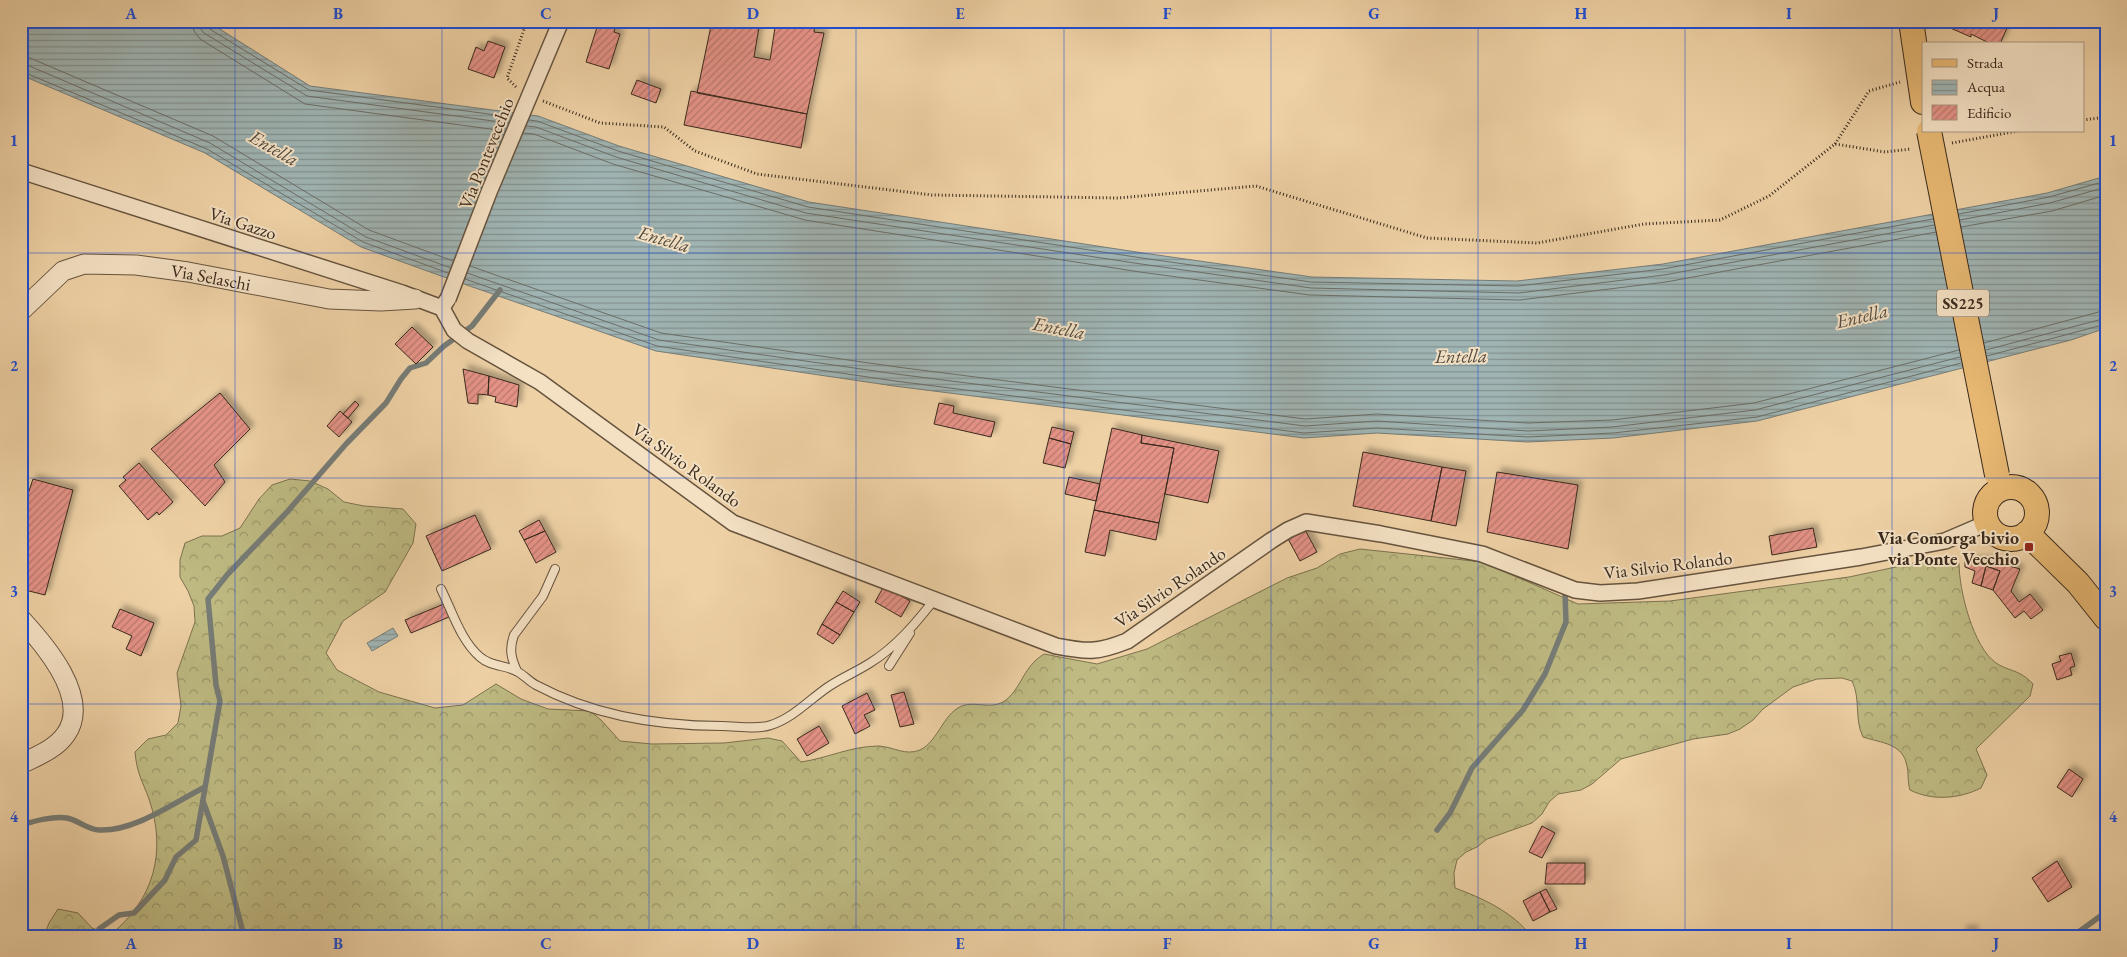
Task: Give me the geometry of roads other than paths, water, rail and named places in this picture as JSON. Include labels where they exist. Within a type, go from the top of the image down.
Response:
[{"type":"main road","points":[[1911,21],[1922,95]]},
{"type":"main road","name":"SS225","points":[[1930,141],[1998,483]]},
{"type":"main road","points":[[1998,483],[2024,491],[2034,503],[2036,519],[2027,533],[2013,539],[2004,538],[1991,530],[1987,523],[1985,507],[1998,483]]},
{"type":"main road","points":[[2027,533],[2078,583],[2106,618]]},
{"type":"street","name":"Via Pontevecchio","points":[[445,304],[489,192],[561,21]]},
{"type":"street","name":"Via Gazzo","points":[[21,171],[415,299],[445,304]]},
{"type":"street","name":"Via Selaschi","points":[[21,311],[62,271],[84,264],[136,265],[188,272],[329,299],[381,301],[415,299]]},
{"type":"street","name":"Via Silvio Rolando","points":[[445,304],[454,330],[468,341],[546,387],[733,523],[1056,646],[1086,652],[1106,650],[1127,641],[1272,540],[1306,522],[1381,534],[1482,554],[1574,590],[1600,593],[1638,591],[1861,557],[1945,541],[1987,523]]},
{"type":"street","points":[[21,619],[45,645],[72,693],[73,708],[71,722],[66,734],[50,750],[21,764]]},
{"type":"lane","points":[[517,671],[511,656],[511,643],[514,635],[543,596],[555,569]]},
{"type":"lane","points":[[441,588],[469,645],[481,658],[495,665],[517,671],[534,684],[562,698],[637,721],[688,726],[764,726],[780,721],[829,687],[872,663],[914,624],[934,600]]},
{"type":"lane","points":[[890,666],[914,624]]},
{"type":"water","name":"Entella","points":[[21,21],[207,21],[310,86],[538,116],[619,146],[809,202],[1312,277],[1517,281],[1663,264],[2047,193],[2106,176],[2106,328],[2071,340],[1757,421],[1613,438],[1528,442],[1377,433],[1304,438],[894,386],[656,351],[361,247],[205,153],[21,75]]},
{"type":"water","points":[[393,628],[398,636],[372,651],[367,643]]},
{"type":"waterway","points":[[99,936],[99,929],[119,915],[134,913],[165,880],[176,857],[196,840],[220,701],[216,685],[208,599],[227,575],[287,512],[346,444],[386,403],[410,368],[426,363],[444,346],[472,326],[500,290]]},
{"type":"waterway","points":[[1437,830],[1450,813],[1472,768],[1523,710],[1545,674],[1566,622],[1565,593]]},
{"type":"waterway","points":[[21,825],[44,819],[67,818],[95,830],[112,829],[126,826],[154,815],[205,787]]},
{"type":"waterway","points":[[203,801],[223,856],[244,936]]},
{"type":"waterway","points":[[2073,936],[2106,912]]},
{"type":"place","name":"Via Comorga bivio via Ponte Vecchio","points":[[2029,547]]}]
